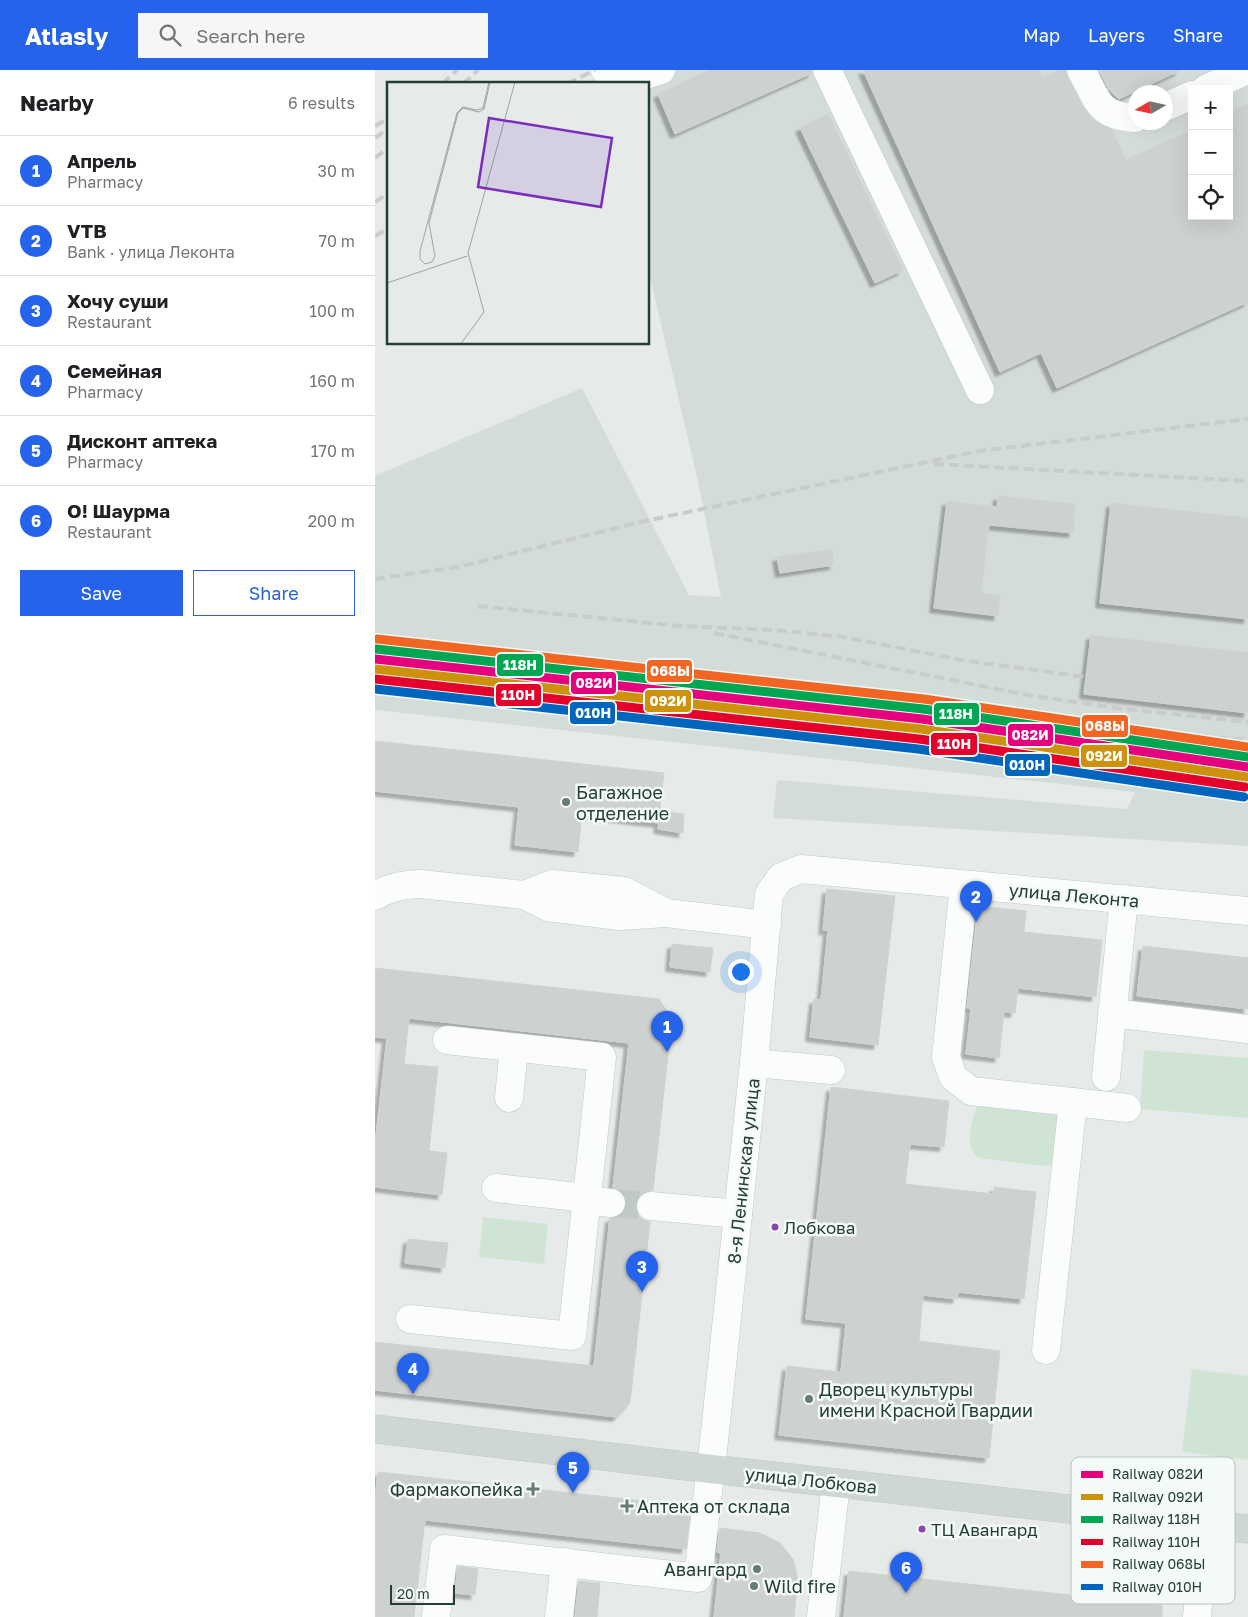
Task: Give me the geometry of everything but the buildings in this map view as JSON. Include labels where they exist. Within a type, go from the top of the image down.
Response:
[{"type":"main road","name":"улица Лобкова","points":[[375,1429],[1071,1509]]},
{"type":"main road","name":"улица Лобкова","points":[[1235,1527],[1248,1529]]},
{"type":"street","points":[[605,70],[613,79],[625,82],[661,70]]},
{"type":"street","points":[[827,70],[980,390]]},
{"type":"street","points":[[1081,70],[1103,109],[1118,117],[1128,118]]},
{"type":"street","points":[[1215,85],[1247,70]]},
{"type":"street","points":[[1173,103],[1188,97]]},
{"type":"street","name":"улица Леконта","points":[[781,877],[801,870],[1248,911]]},
{"type":"street","name":"8-я Ленинская улица","points":[[565,1562],[697,1578],[711,1469],[754,1063],[769,894],[781,877]]},
{"type":"street","points":[[375,896],[387,889],[404,884],[524,895],[552,884],[624,891],[666,913],[767,925]]},
{"type":"street","points":[[964,885],[946,1058],[953,1077],[971,1091],[1127,1108]]},
{"type":"street","points":[[1106,1077],[1124,900]]},
{"type":"street","points":[[1112,1013],[1248,1028]]},
{"type":"street","points":[[410,1319],[572,1336],[595,1200],[602,1057],[447,1040]]},
{"type":"street","points":[[509,1098],[514,1048]]},
{"type":"street","points":[[754,1063],[831,1070]]},
{"type":"street","points":[[1046,1350],[1073,1102]]},
{"type":"street","points":[[496,1188],[595,1200]]},
{"type":"street","points":[[651,1206],[738,1214]]},
{"type":"street","points":[[821,1617],[836,1483]]},
{"type":"street","points":[[436,1617],[444,1548],[565,1562],[559,1617]]},
{"type":"street","points":[[1197,1617],[1198,1604]]},
{"type":"shaded area","points":[[601,70],[1248,70],[1248,846],[773,818],[777,780],[1127,809],[1135,792],[375,710],[375,476],[582,388],[689,595],[721,597],[697,477],[650,277],[650,82],[642,82]]},
{"type":"green space","points":[[1144,1050],[1248,1058],[1248,1118],[1140,1109]]},
{"type":"green space","points":[[979,1104],[1062,1114],[1057,1163],[1045,1166],[979,1158],[971,1150],[970,1138],[971,1126]]},
{"type":"green space","points":[[483,1217],[548,1224],[544,1264],[479,1257]]},
{"type":"green space","points":[[1192,1369],[1248,1376],[1248,1460],[1182,1452]]},
{"type":"tunnel","points":[[611,1203],[651,1206]]},
{"type":"railway","points":[[444,82],[457,70]]},
{"type":"railway","points":[[465,82],[478,70]]},
{"type":"railway","points":[[571,82],[595,70]]},
{"type":"railway","points":[[375,126],[387,119]]},
{"type":"railway","points":[[375,138],[387,129]]},
{"type":"railway","points":[[375,158],[387,149]]},
{"type":"railway","points":[[375,202],[387,194]]},
{"type":"railway","points":[[375,236],[387,229]]},
{"type":"railway","points":[[375,579],[458,567],[645,521],[979,451],[1248,419]]},
{"type":"railway","points":[[934,464],[1248,481]]},
{"type":"railway","points":[[478,606],[680,626],[774,630],[844,637],[961,660],[1086,677]]},
{"type":"railway","points":[[714,633],[1033,696],[1124,709],[1248,722]]},
{"type":"railway","points":[[1024,721],[1248,740]]},
{"type":"rail line","name":"068Ы","points":[[377,639],[924,699],[1248,747]]},
{"type":"rail line","name":"118Н","points":[[376,649],[923,709],[1248,757]]},
{"type":"rail line","name":"082И","points":[[375,659],[922,719],[1248,767]]},
{"type":"rail line","name":"092И","points":[[375,669],[921,729],[1247,777]]},
{"type":"rail line","name":"110Н","points":[[375,679],[919,739],[1245,787]]},
{"type":"rail line","name":"010Н","points":[[375,689],[918,749],[1244,797]]},
{"type":"place","name":"Багажное отделение","points":[[566,802]]},
{"type":"place","name":"VTB","points":[[976,922]]},
{"type":"place","name":"Апрель","points":[[667,1052]]},
{"type":"place","name":"Лобкова","points":[[775,1227]]},
{"type":"place","name":"Хочу суши","points":[[642,1292]]},
{"type":"place","name":"Семейная","points":[[413,1394]]},
{"type":"place","name":"Дворец культуры имени Красной Гвардии","points":[[809,1399]]},
{"type":"place","name":"Фармакопейка","points":[[533,1489]]},
{"type":"place","name":"Дисконт аптека","points":[[573,1493]]},
{"type":"place","name":"Аптека от склада","points":[[627,1506]]},
{"type":"place","name":"ТЦ Авангард","points":[[922,1529]]},
{"type":"place","name":"Авангард","points":[[757,1569]]},
{"type":"place","name":"Wild fire","points":[[754,1586]]},
{"type":"place","name":"О! Шаурма","points":[[906,1593]]}]
